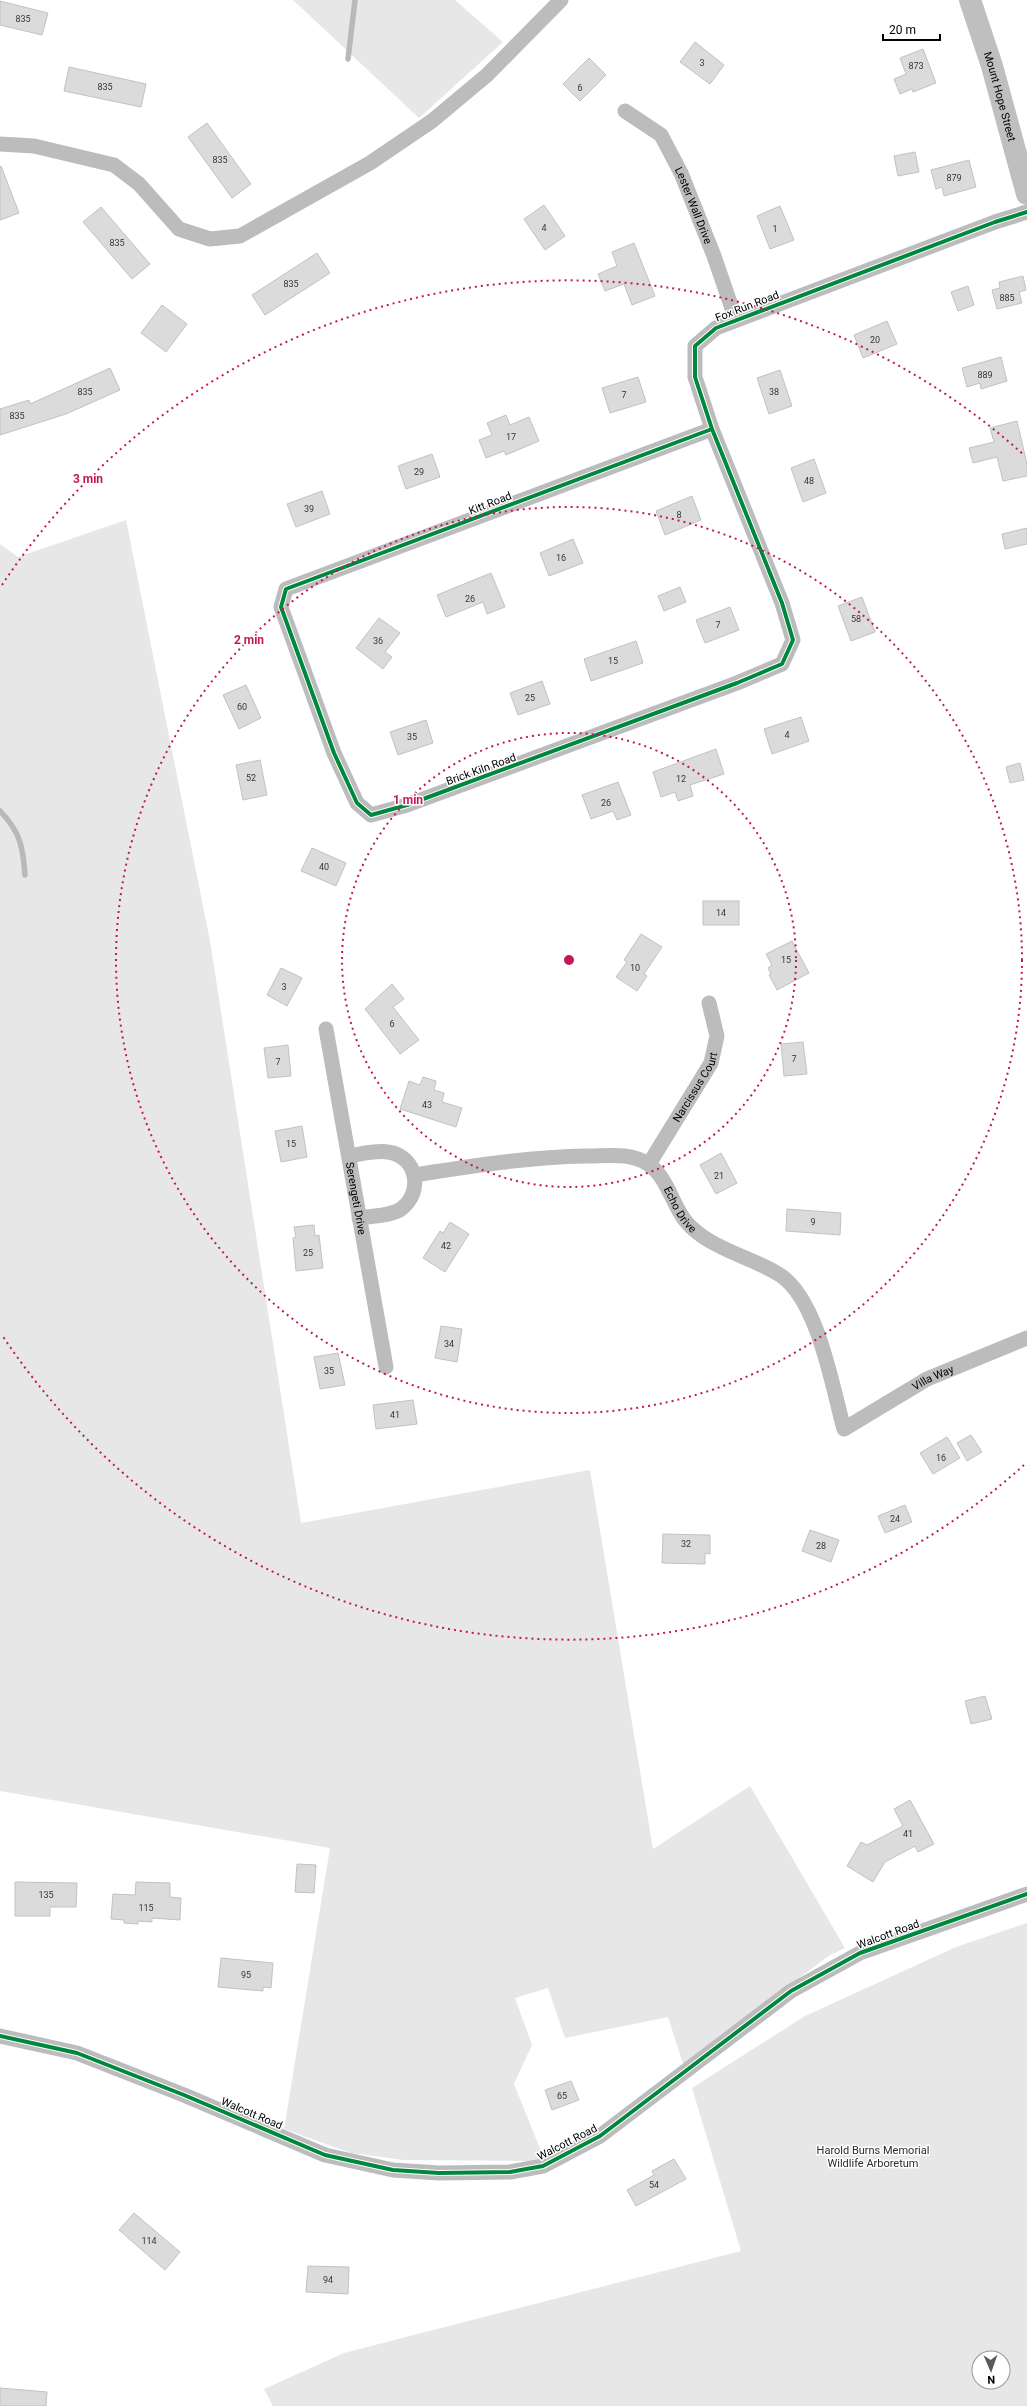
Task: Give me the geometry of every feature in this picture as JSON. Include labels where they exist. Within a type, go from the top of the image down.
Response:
[{"type":"street","points":[[0,144],[34,146],[114,165],[139,184],[179,229],[210,239],[240,236],[370,163],[432,121],[487,75],[561,0]]},
{"type":"street","name":"Mount Hope Street","points":[[970,0],[992,66],[1027,194]]},
{"type":"street","name":"Lester Wall Drive","points":[[625,111],[661,135],[678,167],[714,256],[736,320]]},
{"type":"street","name":"Fox Run Road","points":[[787,653],[793,640],[782,603],[712,429],[694,377],[695,346],[716,328],[995,222],[1027,212]]},
{"type":"street","name":"Kitt Road","points":[[282,601],[286,589],[712,429]]},
{"type":"street","name":"Brick Kiln Road","points":[[282,601],[281,607],[297,655],[334,753],[357,803],[371,815],[408,806],[737,683],[782,664],[787,653]]},
{"type":"street","name":"Narcissus Court","points":[[649,1164],[711,1063],[717,1036],[709,1003]]},
{"type":"street","name":"Serengeti Drive","points":[[326,1029],[386,1366]]},
{"type":"street","points":[[349,1156],[387,1151],[397,1153],[406,1159],[415,1175],[415,1192],[409,1202],[400,1210],[359,1218]]},
{"type":"street","points":[[415,1175],[544,1157],[622,1155],[649,1164]]},
{"type":"street","name":"Echo Drive","points":[[649,1164],[660,1177],[684,1219],[693,1230],[717,1245],[781,1276],[796,1289],[807,1305],[814,1323],[844,1429]]},
{"type":"street","name":"Villa Way","points":[[844,1429],[927,1379],[1027,1338]]},
{"type":"street","name":"Walcott Road","points":[[0,2036],[77,2052],[199,2101],[326,2155],[393,2170],[439,2173],[510,2172],[543,2166],[600,2136],[791,1991],[860,1953],[1027,1894]]},
{"type":"green space","points":[[293,0],[455,0],[503,42],[419,118]]},
{"type":"green space","points":[[126,520],[210,941],[301,1523],[590,1470],[653,1849],[750,1786],[845,1948],[830,1955],[683,2064],[668,2017],[565,2038],[548,1988],[515,1998],[532,2045],[514,2084],[543,2156],[535,2161],[404,2160],[351,2153],[284,2129],[330,1848],[0,1791],[0,544],[18,557]]},
{"type":"green space","name":"Harold Burns Memorial Wildlife Arboretum","points":[[1027,1923],[1027,2406],[273,2406],[264,2389],[344,2353],[741,2251],[692,2088],[805,2016],[956,1947]]},
{"type":"building","points":[[0,1],[48,13],[42,35],[0,25]]},
{"type":"building","points":[[695,42],[724,65],[710,84],[680,62]]},
{"type":"building","points":[[923,49],[936,83],[913,92],[912,89],[900,94],[894,79],[906,74],[900,58]]},
{"type":"building","points":[[589,58],[606,75],[580,101],[563,84]]},
{"type":"building","points":[[69,67],[146,84],[141,107],[64,91]]},
{"type":"building","points":[[207,123],[251,184],[232,198],[188,137]]},
{"type":"building","points":[[915,152],[919,172],[898,176],[894,156]]},
{"type":"building","points":[[969,160],[976,187],[944,196],[942,187],[936,189],[931,170]]},
{"type":"building","points":[[1,166],[19,213],[0,220],[0,167]]},
{"type":"building","points":[[544,205],[565,236],[545,250],[524,219]]},
{"type":"building","points":[[780,206],[794,240],[770,249],[757,216]]},
{"type":"building","points":[[101,207],[150,264],[132,279],[83,222]]},
{"type":"building","points":[[634,243],[655,296],[632,305],[624,284],[605,291],[598,274],[617,266],[612,252]]},
{"type":"building","points":[[317,253],[330,273],[265,315],[252,295]]},
{"type":"building","points":[[1023,276],[1026,290],[1019,292],[1022,303],[997,309],[992,290],[1000,288],[999,282]]},
{"type":"building","points":[[968,286],[974,305],[958,311],[951,292]]},
{"type":"building","points":[[162,305],[187,324],[166,352],[141,333]]},
{"type":"building","points":[[887,321],[897,344],[863,358],[854,335]]},
{"type":"building","points":[[1001,357],[1007,381],[981,389],[980,383],[967,387],[962,368]]},
{"type":"building","points":[[110,368],[120,390],[66,414],[0,435],[0,409],[29,400],[30,404]]},
{"type":"building","points":[[780,370],[792,406],[769,414],[757,378]]},
{"type":"building","points":[[638,377],[646,402],[610,413],[602,388]]},
{"type":"building","points":[[506,415],[510,425],[529,417],[539,441],[506,455],[504,451],[486,458],[479,440],[492,435],[487,423]]},
{"type":"building","points":[[1017,421],[1027,464],[1027,476],[1003,481],[997,457],[973,463],[969,448],[994,442],[990,428]]},
{"type":"building","points":[[432,454],[440,477],[406,489],[398,466]]},
{"type":"building","points":[[814,459],[826,493],[803,502],[791,468]]},
{"type":"building","points":[[322,491],[330,514],[296,527],[287,504]]},
{"type":"building","points":[[692,496],[701,520],[665,535],[656,511]]},
{"type":"building","points":[[1027,528],[1027,544],[1005,549],[1002,534]]},
{"type":"building","points":[[573,539],[583,563],[549,576],[540,553]]},
{"type":"building","points":[[491,573],[505,607],[487,614],[483,602],[446,617],[437,595]]},
{"type":"building","points":[[680,587],[686,602],[664,611],[658,596]]},
{"type":"building","points":[[862,597],[875,632],[851,641],[838,606]]},
{"type":"building","points":[[730,607],[739,630],[705,643],[696,620]]},
{"type":"building","points":[[379,618],[400,633],[385,652],[392,657],[383,669],[356,648]]},
{"type":"building","points":[[636,641],[643,663],[591,681],[584,659]]},
{"type":"building","points":[[542,681],[550,704],[518,715],[510,693]]},
{"type":"building","points":[[246,685],[261,718],[239,729],[223,695]]},
{"type":"building","points":[[801,717],[809,741],[772,754],[764,729]]},
{"type":"building","points":[[426,720],[433,743],[398,755],[390,732]]},
{"type":"building","points":[[716,749],[724,774],[690,785],[693,796],[678,801],[675,792],[661,797],[653,772]]},
{"type":"building","points":[[260,760],[267,795],[243,800],[236,765]]},
{"type":"building","points":[[1020,763],[1024,780],[1010,783],[1006,767]]},
{"type":"building","points":[[618,782],[631,815],[617,820],[613,811],[591,819],[582,795]]},
{"type":"building","points":[[312,848],[346,863],[336,886],[301,871]]},
{"type":"building","points":[[703,901],[739,901],[739,925],[703,925]]},
{"type":"building","points":[[641,934],[662,947],[644,974],[647,976],[637,991],[616,977],[627,962],[624,960]]},
{"type":"building","points":[[792,941],[809,973],[777,990],[769,975],[771,974],[768,968],[772,965],[766,954]]},
{"type":"building","points":[[281,968],[302,978],[287,1006],[267,995]]},
{"type":"building","points":[[392,984],[404,999],[393,1007],[419,1040],[400,1054],[365,1009]]},
{"type":"building","points":[[803,1042],[807,1074],[784,1076],[781,1044]]},
{"type":"building","points":[[288,1045],[291,1076],[268,1078],[264,1048]]},
{"type":"building","points":[[423,1077],[436,1081],[434,1090],[444,1093],[442,1102],[462,1108],[456,1127],[400,1109],[409,1081],[420,1085]]},
{"type":"building","points":[[302,1126],[307,1157],[281,1162],[275,1131]]},
{"type":"building","points":[[721,1153],[737,1183],[716,1194],[700,1165]]},
{"type":"building","points":[[787,1209],[841,1213],[840,1235],[786,1231]]},
{"type":"building","points":[[450,1222],[469,1234],[445,1272],[423,1258],[440,1231],[443,1233]]},
{"type":"building","points":[[314,1225],[315,1236],[319,1235],[323,1268],[296,1271],[293,1238],[296,1237],[294,1227]]},
{"type":"building","points":[[441,1326],[462,1329],[457,1362],[435,1358]]},
{"type":"building","points":[[338,1353],[345,1385],[320,1389],[314,1357]]},
{"type":"building","points":[[413,1400],[417,1424],[376,1429],[373,1405]]},
{"type":"building","points":[[971,1435],[982,1452],[967,1461],[957,1443]]},
{"type":"building","points":[[947,1437],[960,1458],[933,1474],[920,1453]]},
{"type":"building","points":[[905,1505],[912,1522],[885,1533],[878,1516]]},
{"type":"building","points":[[810,1530],[839,1540],[831,1562],[802,1551]]},
{"type":"building","points":[[663,1534],[710,1535],[710,1554],[705,1553],[705,1564],[662,1563]]},
{"type":"building","points":[[985,1696],[992,1719],[971,1724],[965,1701]]},
{"type":"building","points":[[910,1800],[934,1844],[918,1852],[915,1846],[885,1862],[873,1882],[847,1866],[861,1842],[867,1845],[903,1826],[894,1809]]},
{"type":"building","points":[[297,1864],[316,1865],[314,1893],[295,1892]]},
{"type":"building","points":[[15,1882],[77,1883],[76,1907],[50,1907],[50,1916],[15,1916]]},
{"type":"building","points":[[136,1882],[170,1883],[170,1897],[181,1898],[180,1920],[152,1918],[152,1922],[138,1921],[138,1924],[124,1923],[124,1920],[111,1919],[113,1894],[135,1895]]},
{"type":"building","points":[[221,1958],[273,1963],[271,1988],[263,1987],[263,1991],[218,1987]]},
{"type":"building","points":[[571,2081],[579,2100],[552,2110],[545,2090]]},
{"type":"building","points":[[674,2159],[686,2179],[636,2206],[627,2190],[654,2175],[652,2171]]},
{"type":"building","points":[[134,2213],[180,2252],[165,2270],[119,2230]]},
{"type":"building","points":[[308,2266],[349,2267],[348,2294],[306,2292]]},
{"type":"building","points":[[0,2388],[47,2392],[46,2406],[0,2406]]},
{"type":"waterway","points":[[348,59],[355,0]]},
{"type":"waterway","points":[[0,811],[12,826],[19,840],[23,856],[25,875]]},
{"type":"cycle path","points":[[712,429],[286,589],[281,607],[334,753],[357,803],[371,815],[407,805],[737,683],[782,664],[793,640],[782,603],[712,429],[695,377],[695,346],[716,328],[995,222],[1027,212]]},
{"type":"cycle path","points":[[0,2036],[77,2053],[184,2095],[325,2155],[393,2170],[439,2173],[510,2172],[543,2166],[600,2136],[791,1991],[860,1953],[1027,1894]]}]
